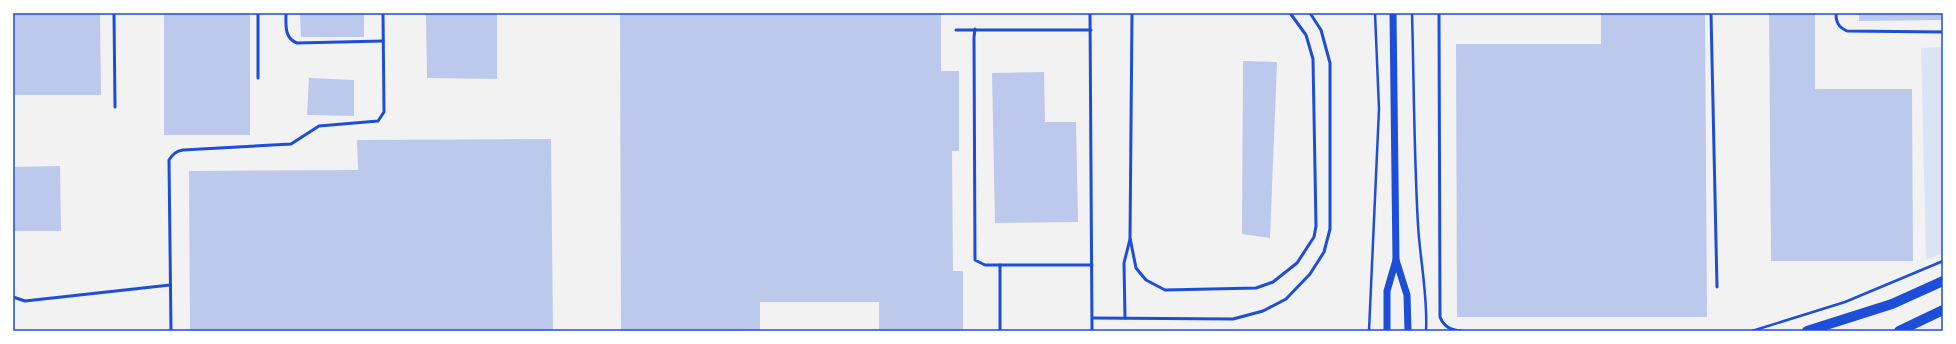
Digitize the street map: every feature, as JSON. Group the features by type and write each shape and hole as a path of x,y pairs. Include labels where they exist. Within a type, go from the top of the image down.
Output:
{"main road":[{"path":"1807,331 1892,304 1943,281"},
{"path":"1899,331 1943,310"}],"street":[{"path":"1387,331 1387,292 1396,260 1393,13"},
{"path":"1396,260 1407,295 1408,331"}],"lane":[{"path":"114,13 115,107"},
{"path":"258,13 258,78"},
{"path":"286,13 286,32 288,38 297,43 383,41"},
{"path":"171,331 169,160 172,155 176,151 183,150 291,144 319,126 378,121 384,112 383,13"},
{"path":"1090,13 1092,331"},
{"path":"1132,13 1130,238 1136,268 1146,280 1165,290 1256,288 1273,282 1297,263 1314,237 1316,226 1313,59 1306,35 1290,13"},
{"path":"1093,318 1233,319 1263,311 1286,299 1299,287 1324,252 1330,229 1330,64 1321,30 1310,13"},
{"path":"1439,13 1440,317 1443,324 1452,330 1461,331"},
{"path":"1711,13 1718,287"},
{"path":"1836,13 1838,25 1847,31 1943,32"},
{"path":"976,29 974,37 975,260 985,265 1092,265"},
{"path":"956,30 1091,30"},
{"path":"1125,318 1124,263 1130,238"},
{"path":"1000,265 1000,331"},
{"path":"13,297 25,301 170,285"}],"path":[{"path":"1369,331 1379,109 1375,13"},
{"path":"1412,13 1414,159 1419,254 1427,317 1426,331"},
{"path":"1752,331 1845,302 1943,261"}],"shaded area":[{"path":"1943,47 1943,253 1926,260 1921,48"}],"building":[{"path":"13,13 100,13 101,95 13,95"},
{"path":"164,13 250,13 250,135 164,135"},
{"path":"300,13 364,13 364,37 301,37"},
{"path":"426,13 497,13 497,79 427,78"},
{"path":"620,13 941,13 941,71 959,71 959,151 952,151 953,271 963,271 963,331 879,331 879,302 760,302 760,331 621,331"},
{"path":"1601,13 1705,13 1707,317 1457,317 1456,44 1601,44"},
{"path":"1769,13 1815,13 1815,89 1912,89 1913,261 1771,261"},
{"path":"1859,13 1943,13 1943,20 1859,21"},
{"path":"1243,61 1277,62 1270,238 1242,234"},
{"path":"1044,72 1045,122 1076,122 1078,222 995,223 992,73"},
{"path":"309,78 354,80 354,116 307,115"},
{"path":"551,139 553,331 190,331 189,171 358,170 357,140"},
{"path":"60,166 61,231 13,231 13,167"}]}
